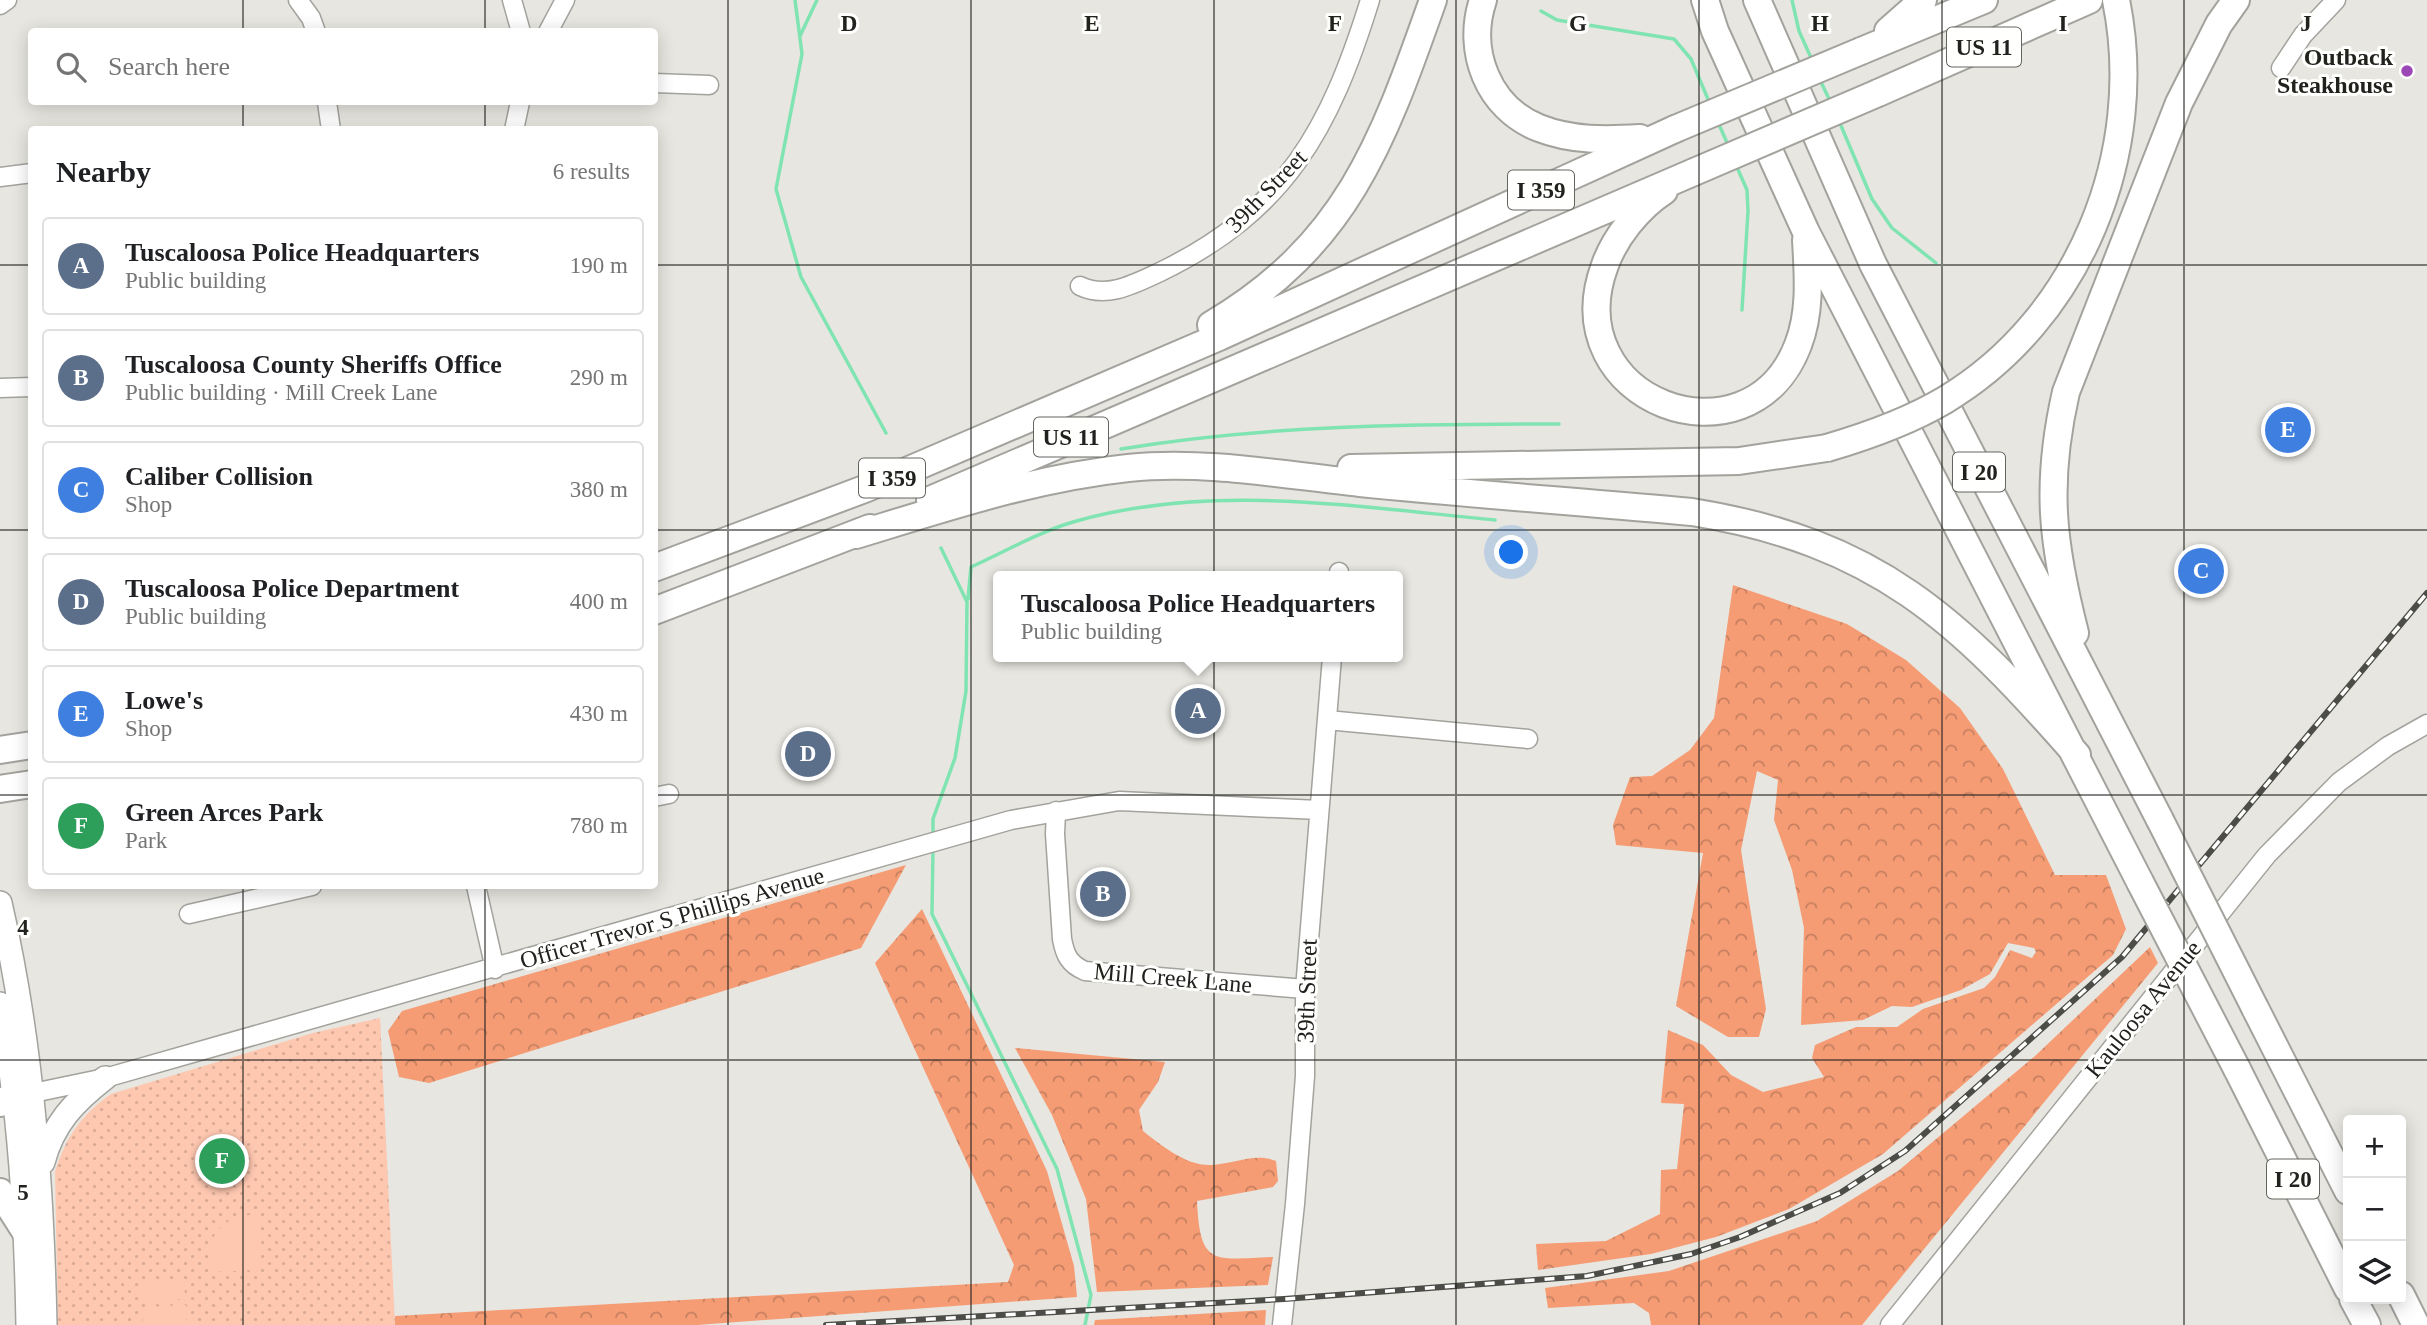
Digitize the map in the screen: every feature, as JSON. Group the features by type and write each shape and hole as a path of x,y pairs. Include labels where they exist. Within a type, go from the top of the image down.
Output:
{"highway":[{"path":"1125,377 1239,309 1275,281 1335,216 1360,179 1381,139 1433,0"},
{"path":"1483,0 1477,21 1478,51 1486,79 1503,104 1526,122 1554,133 1603,140 1665,133"},
{"path":"1689,0 1716,31"},
{"name":"I 20","path":"1705,0 1716,31 1806,232 2077,755 2343,1279"},
{"name":"I 20","path":"1757,0 1873,264 2343,1181"},
{"path":"1861,51 1923,0"},
{"name":"US 11","path":"1861,51 1984,0"},
{"name":"US 11","path":"856,535 995,470 1878,93 2089,0"},
{"path":"658,609 856,535 1065,476 1131,467 1276,471 1739,461 1827,448 1886,429 1946,399 2013,345 2056,295 2096,223 2113,167 2122,108 2124,50 2116,0"},
{"path":"2087,679 2058,568 2053,524 2052,480 2059,424 2080,350 2179,103 2218,24 2236,0"},
{"name":"I 359","path":"658,566 867,488 1125,377 1665,133 1861,51"},
{"path":"1694,172 1658,195 1630,224 1606,259 1597,289 1596,318 1603,346 1626,382 1651,400 1678,410 1708,412 1750,400 1774,382 1792,359 1806,316 1806,232"},
{"path":"1276,471 1372,484 1692,512 1734,519 1788,534 1861,564 1938,613 1970,640 2077,755"},
{"path":"0,750 28,746"},
{"path":"0,789 28,785"},
{"path":"0,1192 25,1230"},
{"path":"2356,1304 2367,1325"},
{"path":"2406,1304 2416,1325"}],"main road":[{"path":"0,903 12,1097 39,1175"},
{"path":"0,1004 25,1230 45,1325"},
{"path":"28,1325 36,1286 39,1175 57,1123 78,1100 105,1078"}],"street":[{"path":"0,5 7,0"},
{"path":"298,0 315,28"},
{"path":"512,0 520,28"},
{"path":"550,28 565,0"},
{"name":"39th Street","path":"1080,286 1092,292 1107,292 1203,251 1226,235 1269,194 1300,162 1323,125 1370,0"},
{"path":"2281,68 2303,35 2336,0"},
{"path":"658,83 709,85"},
{"path":"327,105 330,126"},
{"path":"515,126 519,105"},
{"path":"0,177 28,174"},
{"path":"0,388 28,387"},
{"name":"39th Street","path":"1282,1325 1305,1076 1305,989 1332,662"},
{"path":"1326,720 1528,739"},
{"name":"Kauloosa Avenue","path":"1890,1325 2267,855 2339,782 2379,752 2427,724"},
{"name":"Officer Trevor S Phillips Avenue","path":"12,1097 105,1078 1011,820 1119,801 1320,810"},
{"name":"Mill Creek Lane","path":"1056,811 1062,939 1065,953 1077,967 1085,971 1305,989"},
{"path":"189,914 299,889"},
{"path":"477,889 495,969"}],"shaded area":[{"path":"380,1018 395,1325 58,1325 55,1172 69,1138 91,1110 111,1094 313,1033"},
{"path":"257,1214 258,1270 209,1272 211,1247 218,1230 233,1219"},
{"path":"184,1279 185,1299 142,1302 140,1282"},
{"path":"186,1305 187,1325 143,1325 142,1307"}],"green space":[{"path":"1733,585 1847,624 1906,660 1960,708 2003,769 2055,875 2106,875 2126,929 2113,955 1883,1154 1789,1209 1716,1237 1651,1254 1538,1270 1536,1244 1606,1241 1660,1214 1661,1170 1677,1169 1684,1104 1661,1103 1668,1030 1703,1045 1731,1075 1763,1092 1824,1077 1812,1058 1815,1045 1856,1027 1897,1027 1923,1009 1984,988 1995,977 2010,950 2032,958 2036,952 2034,948 2008,943 1990,974 1961,990 1912,1007 1892,1006 1863,1020 1801,1025 1804,928 1792,870 1774,820 1778,780 1757,771 1741,850 1766,1009 1759,1037 1728,1037 1676,1006 1703,853 1616,845 1613,825 1630,777 1652,776 1690,750 1714,718"},
{"path":"906,865 861,948 429,1083 399,1077 388,1031 402,1011"},
{"path":"922,909 1047,1171 1074,1266 1077,1297 697,1325 395,1325 395,1316 1008,1282 1014,1265 875,963"},
{"path":"2150,947 2158,963 1862,1325 1651,1325 1649,1313 1634,1303 1548,1308 1545,1288 1669,1271 1817,1221 1898,1171 2035,1056"},
{"path":"1015,1048 1165,1062 1158,1082 1139,1110 1143,1131 1174,1154 1192,1162 1211,1165 1252,1158 1276,1161 1278,1181 1273,1187 1197,1201 1202,1238 1207,1249 1224,1258 1273,1257 1268,1285 1097,1292 1086,1199 1052,1115"},
{"path":"1266,1310 1265,1325 1094,1325 1095,1320"}],"waterway":[{"path":"795,0 802,54 776,189 801,277 886,433"},
{"path":"800,36 817,0"},
{"path":"1792,0 1799,31 1812,60"},
{"path":"1541,11 1557,20 1674,39 1691,59 1710,104"},
{"path":"1820,80 1830,101"},
{"path":"1717,120 1728,145"},
{"path":"1839,121 1872,199 1892,228 1936,263"},
{"path":"1736,165 1747,190 1748,211 1742,310"},
{"path":"1121,449 1285,431 1394,426 1559,424"},
{"path":"968,599 971,567 1060,526 1125,510 1177,503 1283,501 1495,520"},
{"path":"933,836 933,819 955,758 966,691 967,602 941,548"},
{"path":"933,847 932,914 1057,1169 1091,1295 1085,1325"}],"railway":[{"path":"826,1325 1284,1299 1587,1276 1691,1254 1740,1237 1840,1193 1905,1151 2122,957 2427,593"}],"place":[{"name":"Outback Steakhouse","path":"2407,71"},
{"name":"Lowe's","path":"2288,430"},
{"name":"Caliber Collision","path":"2201,571"},
{"name":"Tuscaloosa Police Headquarters","path":"1198,711"},
{"name":"Tuscaloosa Police Department","path":"808,754"},
{"name":"Tuscaloosa County Sheriffs Office","path":"1103,894"},
{"name":"Green Arces Park","path":"222,1161"}]}
